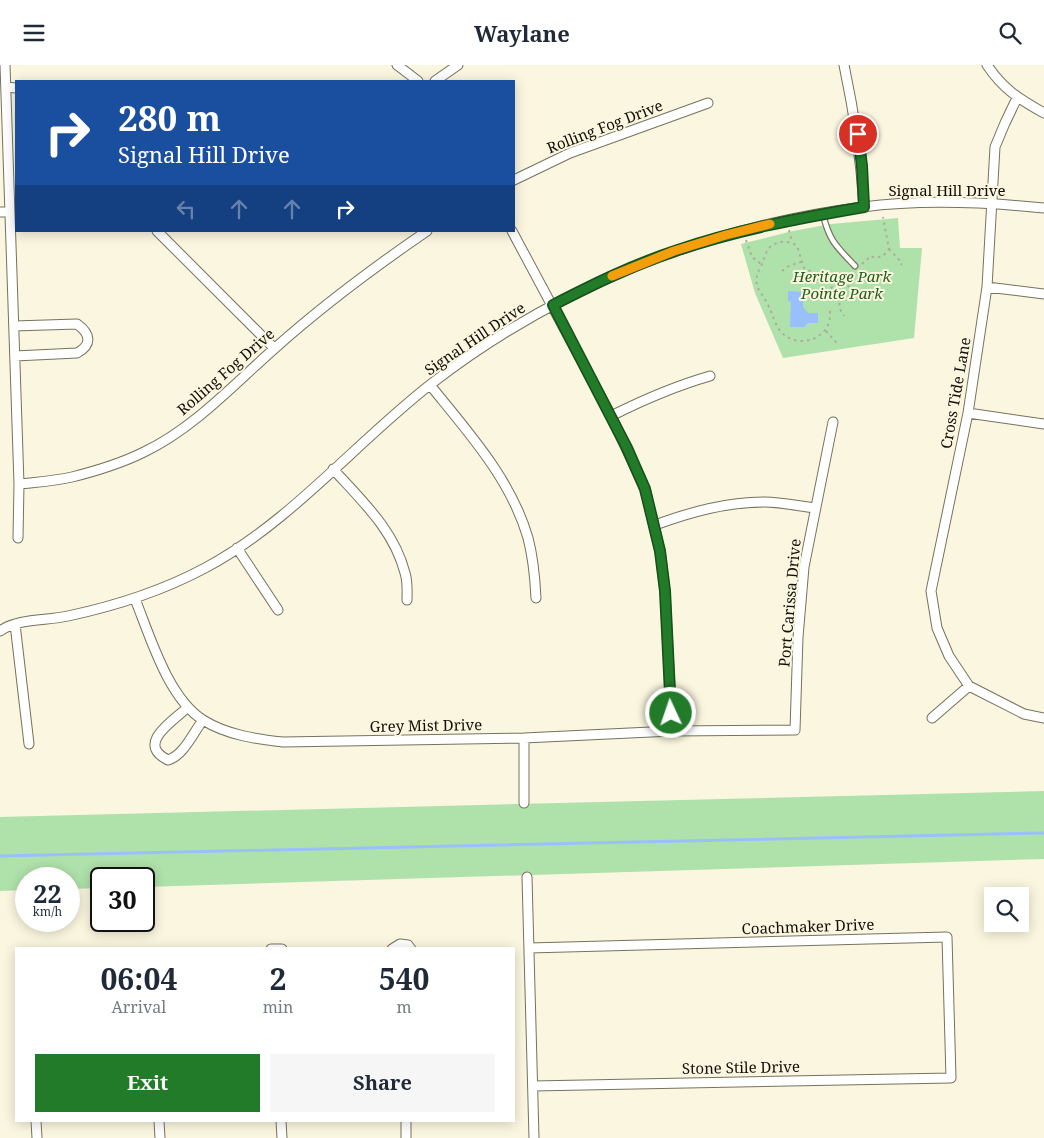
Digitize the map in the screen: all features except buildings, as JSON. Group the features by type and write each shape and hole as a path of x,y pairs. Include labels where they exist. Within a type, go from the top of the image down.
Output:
{"street":[{"path":"5,65 20,484 18,538"},
{"path":"397,65 417,80"},
{"path":"436,80 458,65"},
{"path":"844,65 856,118 862,166 864,207"},
{"path":"987,65 995,77 1017,98 1044,113"},
{"path":"6,87 15,88"},
{"name":"Cross Tide Lane","path":"970,686 949,656 937,628 931,591 968,413 987,287 995,147 1017,98"},
{"name":"Rolling Fog Drive","path":"515,180 570,153 708,103"},
{"name":"Signal Hill Drive","path":"5,626 66,617 135,599 205,569 238,549 285,513 430,385 489,343 553,305 606,279 674,251 726,235 786,221 864,207 922,203 991,203 1044,207"},
{"path":"0,212 10,212"},
{"path":"158,232 274,348"},
{"name":"Rolling Fog Drive","path":"20,484 71,477 105,467 144,452 174,435 328,302 426,232"},
{"path":"513,232 611,416 645,489 655,525 665,591 672,731"},
{"path":"987,287 1044,294"},
{"path":"14,326 77,325 84,329 88,335 88,344 77,353 15,356"},
{"path":"611,416 683,383 710,376"},
{"path":"430,385 492,463 508,491 528,539 534,569 536,598"},
{"path":"968,413 1044,423"},
{"name":"Port Carissa Drive","path":"795,729 798,637 804,567 833,422"},
{"path":"333,469 382,523 396,546 406,575 407,601"},
{"path":"655,525 718,506 744,503 767,502 815,508"},
{"path":"238,549 278,610"},
{"name":"Grey Mist Drive","path":"135,599 160,664 172,686 188,707 203,720 253,739 284,742 524,738 672,731 795,729"},
{"path":"5,626 29,744"},
{"path":"932,718 970,686 1024,714 1044,718"},
{"path":"188,707 156,737 154,746 156,752 161,757 168,760 174,758 203,720"},
{"path":"524,738 524,803"},
{"path":"527,877 534,1138"},
{"name":"Coachmaker Drive","path":"529,948 947,937 951,1078"},
{"path":"395,947 400,944 410,947"},
{"name":"Stone Stile Drive","path":"533,1086 951,1078"},
{"path":"36,1122 36,1138"},
{"path":"159,1122 160,1138"},
{"path":"281,1122 282,1138"},
{"path":"406,1122 406,1138"}],"lane":[{"path":"823,214 827,232 832,242 857,267"}],"path":[{"path":"883,217 889,249 902,263 900,265"},
{"path":"786,221 792,243"},
{"path":"746,240 752,257 762,265"},
{"path":"826,293 832,287 832,283 830,280 819,280 804,268 797,246 792,243 780,242 768,249 755,279 756,286 764,297 781,332 796,339 808,341 817,338 826,330 830,323 830,311 827,309"},
{"path":"857,267 871,256 880,258 889,249"},
{"path":"800,253 804,250"},
{"path":"782,271 789,266 801,262"},
{"path":"844,317 840,309 839,300 835,299 851,284"},
{"path":"826,330 836,342 838,339"}],"green space":[{"name":"Heritage Park Pointe Park","path":"898,218 900,248 922,248 914,338 783,358 755,293 741,244 831,224"},
{"path":"1044,791 1044,859 155,887 155,867 90,867 90,888 80,889 80,867 15,867 15,890 0,891 0,817"}],"water":[{"path":"788,291 804,292 803,307 808,313 818,313 818,323 808,323 804,327 790,327 791,302 788,301"}],"waterway":[{"path":"0,856 1044,833"}],"slow traffic":[{"path":"612,276 674,251 770,224"}],"route":[{"path":"671,713 665,591 655,525 645,489 627,448 553,305 606,279 674,251 726,235 789,220 864,207 858,134"}]}
